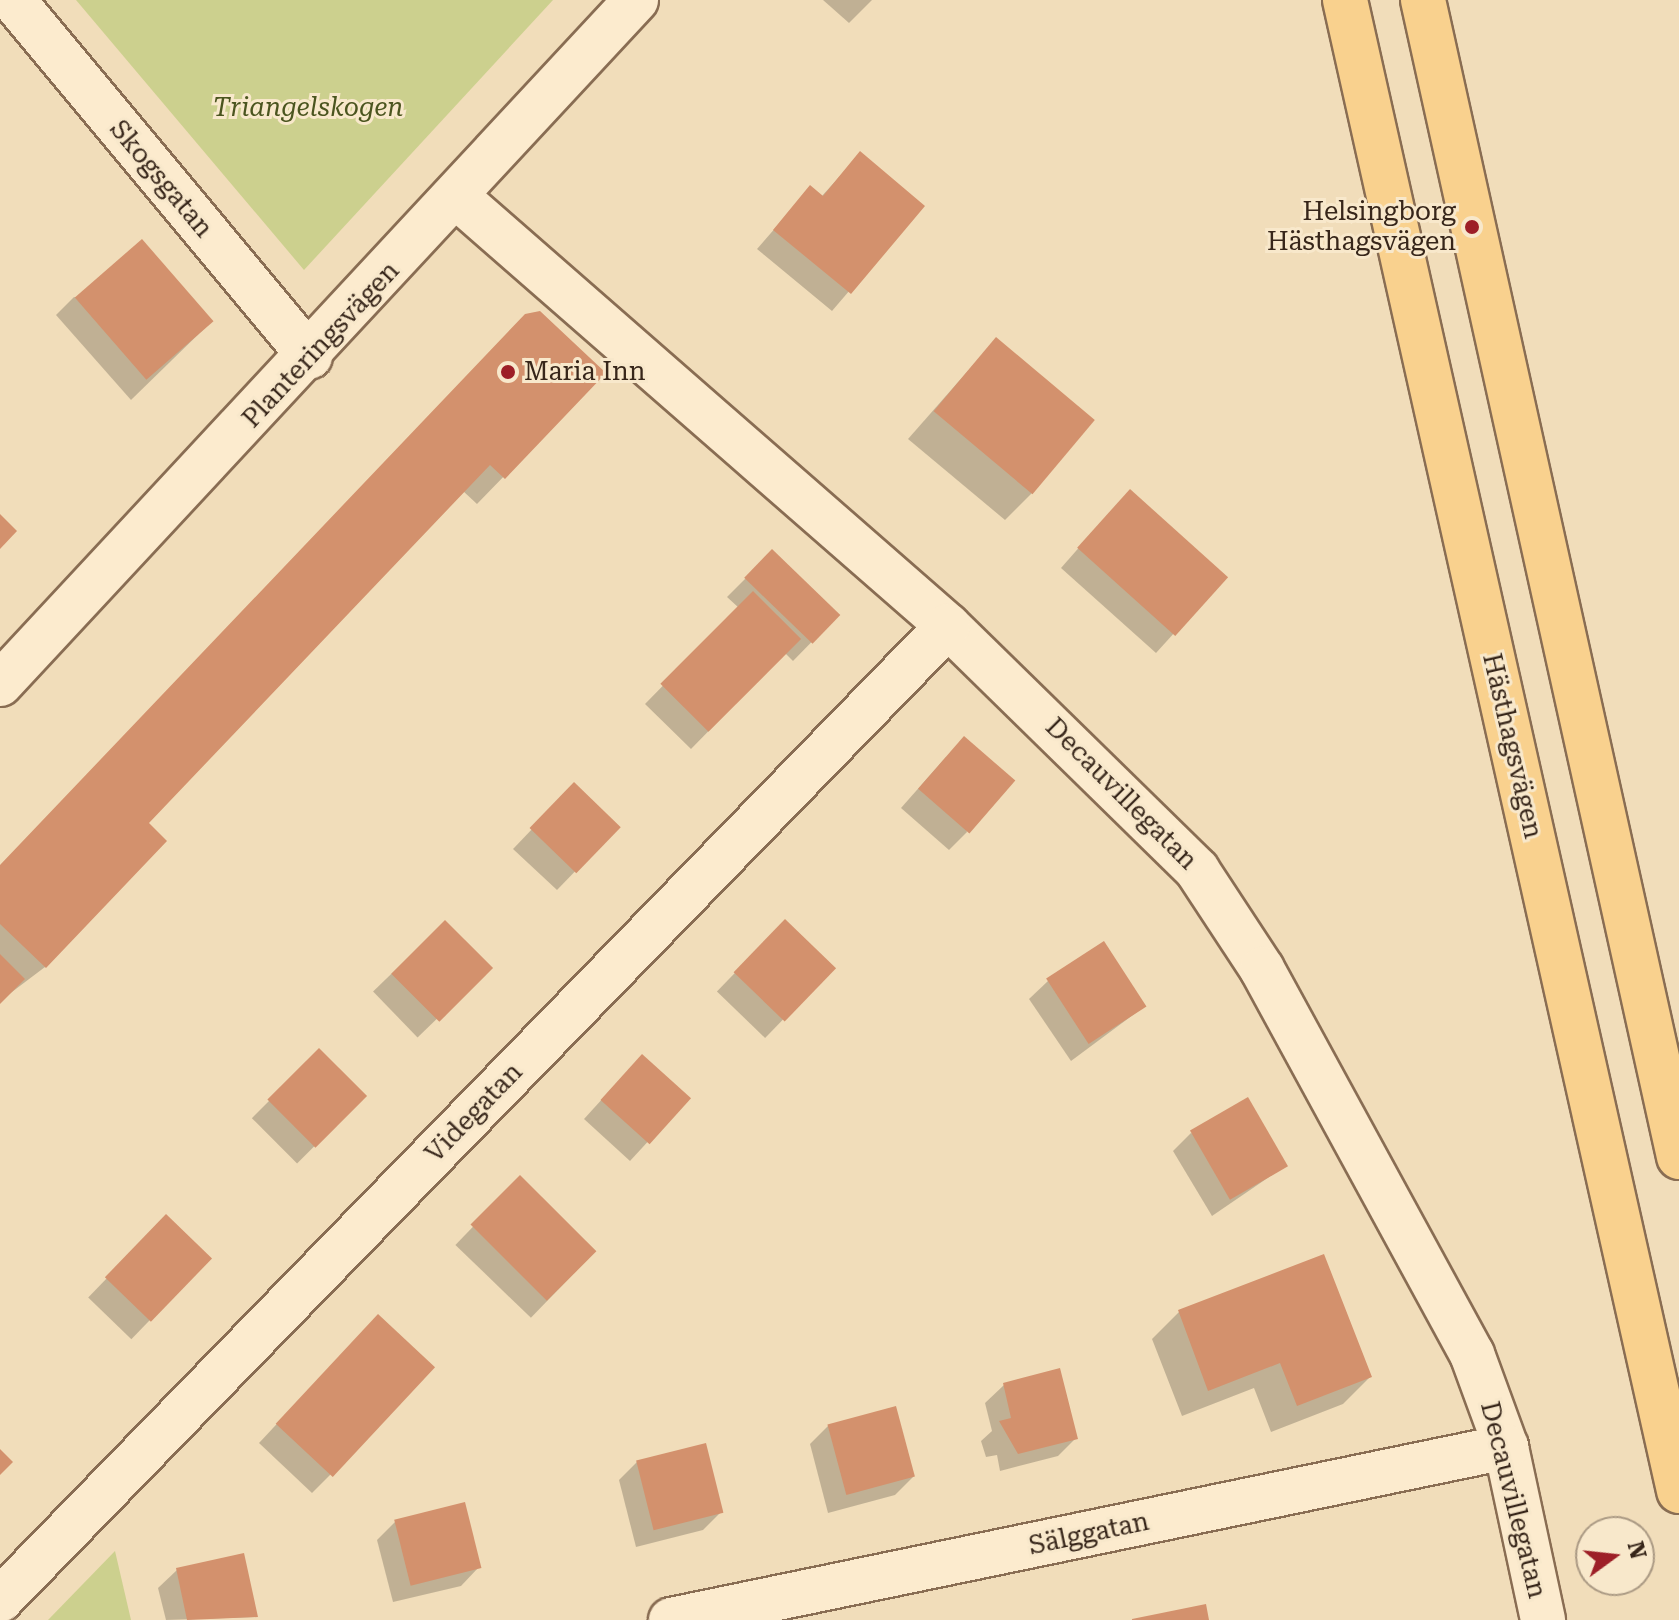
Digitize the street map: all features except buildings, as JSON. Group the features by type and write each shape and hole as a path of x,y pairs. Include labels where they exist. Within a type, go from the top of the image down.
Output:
{"main road":[{"name":"Hästhagsvägen","path":"1345,0 1679,1491"},
{"path":"1423,0 1679,1157"}],"street":[{"name":"Skogsgatan","path":"13,0 310,357"},
{"name":"Planteringsvägen","path":"0,684 458,198 636,0"},
{"name":"Decauvillegatan","path":"458,198 948,626 1197,870 1262,969 1472,1354 1506,1447 1543,1620"},
{"name":"Videgatan","path":"0,1600 948,626"},
{"name":"Sälggatan","path":"671,1620 1506,1447"}],"green space":[{"name":"Triangelskogen","path":"76,0 553,0 304,270"},
{"path":"115,1551 131,1620 48,1620"}],"place":[{"name":"Helsingborg Hästhagsvägen","path":"1472,227"},
{"name":"Maria Inn","path":"508,372"}]}
